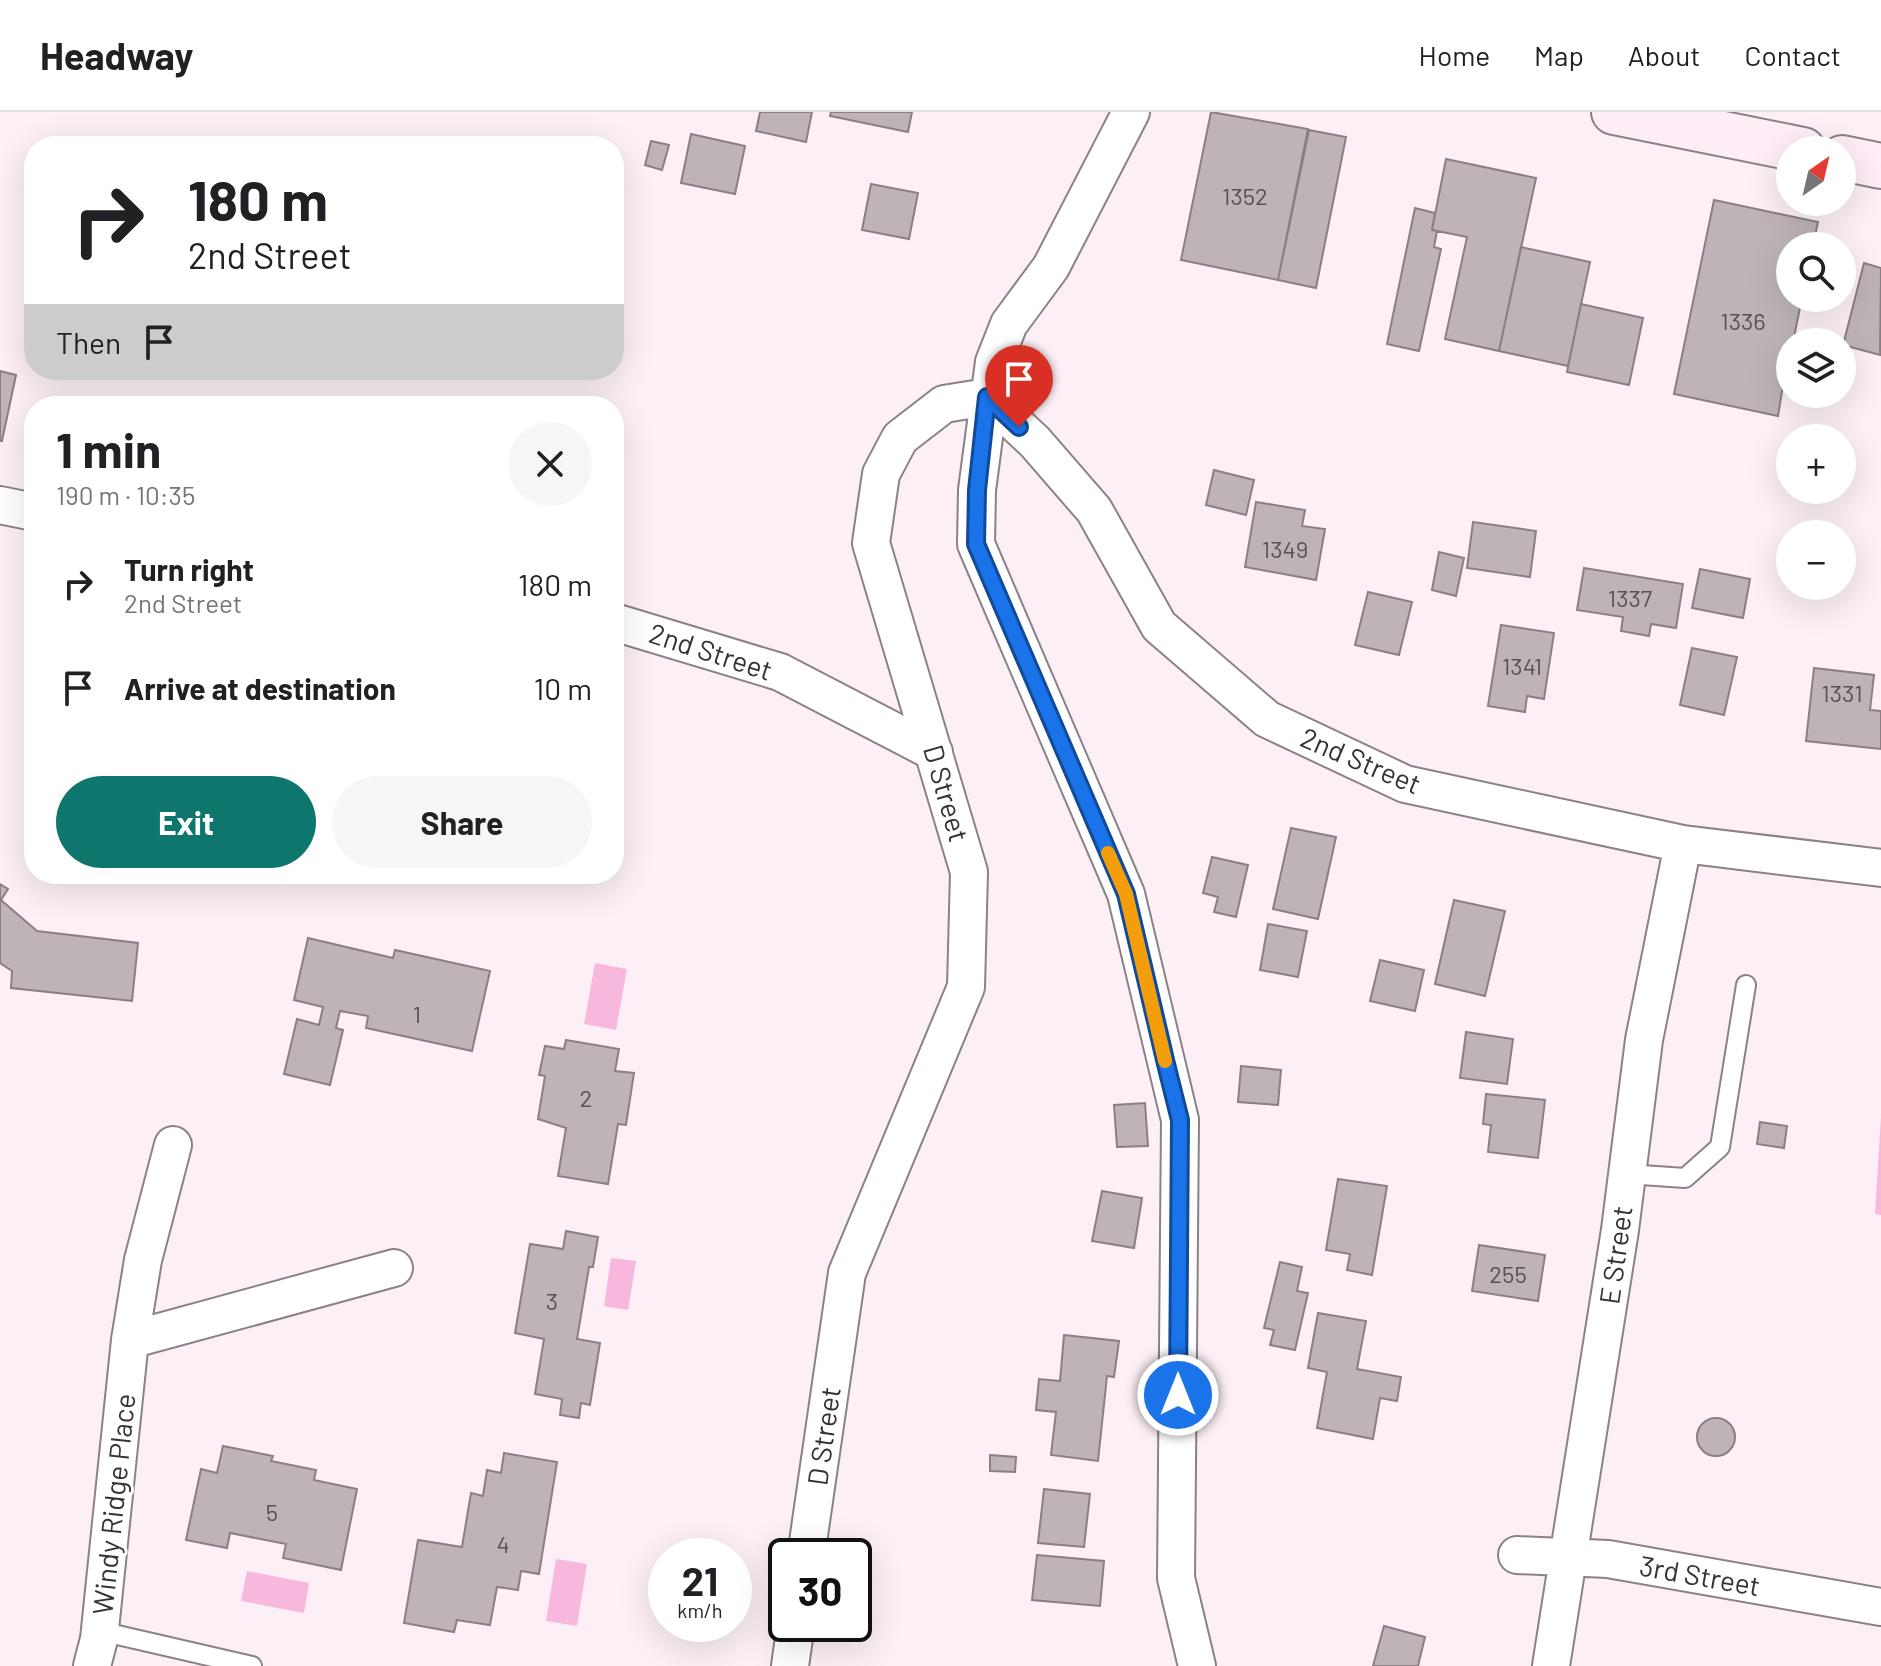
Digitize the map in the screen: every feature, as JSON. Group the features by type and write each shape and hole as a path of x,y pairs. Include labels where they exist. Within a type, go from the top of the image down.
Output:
{"main road":[{"path":"1614,112 1776,145"},
{"path":"1856,161 1881,166"}],"street":[{"path":"1131,112 1051,267 1009,324 994,362 977,490 976,544 1126,894 1180,1120 1176,1578 1197,1666"},
{"name":"D Street","path":"809,1538 847,1273 966,987 969,872 871,543 881,474 900,438 944,404 987,397"},
{"name":"2nd Street","path":"987,397 1035,442 1094,510 1159,626 1267,719 1405,784 1683,844 1881,868"},
{"path":"0,505 24,510"},
{"name":"2nd Street","path":"624,625 780,672 934,752"},
{"name":"E Street","path":"1551,1666 1627,1174 1644,1040 1683,844"},
{"name":"Windy Ridge Place","path":"92,1666 100,1631 130,1340 143,1260 173,1145"},
{"path":"130,1340 394,1268"},
{"name":"3rd Street","path":"1517,1555 1608,1559 1881,1607"},
{"path":"790,1666 793,1642"}],"lane":[{"path":"1627,1174 1685,1178 1720,1147 1746,985"},
{"path":"100,1631 252,1666"}],"shaded area":[{"path":"595,963 627,969 616,1030 584,1024"},
{"path":"1881,1117 1881,1215 1875,1214"},
{"path":"611,1258 636,1261 628,1310 604,1306"},
{"path":"556,1559 587,1564 577,1626 546,1621"},
{"path":"247,1571 309,1583 304,1613 241,1601"}],"building":[{"path":"760,112 812,112 806,142 756,131"},
{"path":"831,112 912,112 908,132 830,116"},
{"path":"1211,112 1308,129 1278,280 1181,260"},
{"path":"1309,130 1346,137 1316,288 1278,280"},
{"path":"691,134 745,146 735,194 681,183"},
{"path":"651,141 669,145 662,170 645,165"},
{"path":"1446,159 1536,178 1499,351 1445,339 1467,237 1432,230"},
{"path":"871,184 918,193 909,239 862,230"},
{"path":"1714,200 1776,213 1776,216 1818,222 1816,232 1776,232 1776,312 1799,312 1796,328 1776,328 1778,416 1674,394"},
{"path":"1415,208 1435,213 1432,230 1437,231 1434,247 1441,249 1419,351 1387,344"},
{"path":"1521,247 1590,262 1568,366 1499,351"},
{"path":"1864,263 1881,268 1880,355 1856,349 1856,328 1847,328 1851,312 1856,312 1856,294"},
{"path":"1581,304 1643,318 1629,385 1567,372"},
{"path":"0,371 16,375 2,441 0,441"},
{"path":"1214,470 1254,480 1246,515 1206,505"},
{"path":"1256,502 1305,510 1302,526 1325,529 1316,580 1245,567"},
{"path":"1473,522 1536,531 1530,577 1467,568"},
{"path":"1439,552 1464,558 1456,596 1432,590"},
{"path":"1584,568 1683,584 1676,628 1651,624 1649,636 1621,631 1623,617 1577,610"},
{"path":"1700,569 1750,579 1743,618 1692,608"},
{"path":"1368,592 1412,602 1399,655 1355,645"},
{"path":"1501,625 1554,633 1544,699 1527,696 1525,712 1488,706"},
{"path":"1692,648 1737,657 1724,715 1680,705"},
{"path":"1814,668 1874,675 1870,710 1881,711 1881,749 1806,741"},
{"path":"1291,828 1336,837 1318,919 1273,909"},
{"path":"1212,857 1248,865 1236,917 1214,912 1218,897 1203,893"},
{"path":"0,884 8,889 1,900 37,931 138,943 132,1001 11,988 12,971 0,963"},
{"path":"1454,900 1505,911 1485,996 1435,984"},
{"path":"1268,924 1307,931 1298,977 1260,970"},
{"path":"308,938 393,958 395,950 490,971 472,1051 366,1028 368,1016 340,1011 336,1028 343,1030 330,1085 284,1074 297,1019 319,1025 323,1007 294,1000"},
{"path":"1380,960 1424,970 1415,1011 1370,1001"},
{"path":"1466,1032 1513,1039 1507,1084 1460,1078"},
{"path":"566,1040 619,1049 615,1071 634,1073 626,1125 618,1124 608,1184 558,1176 566,1128 538,1119 545,1076 539,1075 545,1046 564,1049"},
{"path":"1241,1066 1281,1070 1278,1105 1238,1102"},
{"path":"1486,1094 1545,1100 1538,1158 1488,1152 1491,1125 1483,1124"},
{"path":"1145,1103 1148,1146 1117,1147 1114,1105"},
{"path":"1760,1122 1787,1126 1784,1148 1757,1144"},
{"path":"1338,1179 1387,1186 1372,1275 1347,1270 1350,1254 1326,1250"},
{"path":"1102,1191 1142,1198 1134,1248 1092,1241"},
{"path":"566,1231 598,1237 593,1267 589,1267 577,1339 600,1343 590,1405 581,1403 579,1418 560,1415 562,1399 535,1394 544,1339 515,1333 530,1244 563,1249"},
{"path":"1479,1245 1545,1255 1538,1301 1472,1291"},
{"path":"1280,1262 1302,1267 1297,1291 1308,1293 1295,1350 1270,1345 1274,1330 1264,1328"},
{"path":"1318,1313 1366,1321 1357,1369 1401,1377 1397,1401 1380,1398 1373,1439 1317,1428 1327,1372 1308,1368"},
{"path":"1064,1335 1119,1341 1114,1377 1107,1376 1098,1461 1051,1455 1056,1412 1036,1410 1039,1379 1060,1381"},
{"path":"1716,1418 1729,1424 1735,1437 1729,1450 1716,1456 1703,1450 1697,1437 1703,1424"},
{"path":"223,1446 273,1456 271,1461 316,1470 314,1480 357,1489 341,1570 283,1558 286,1544 230,1533 227,1548 186,1540 201,1469 217,1473"},
{"path":"504,1453 557,1462 539,1574 521,1571 518,1590 497,1587 490,1625 457,1620 454,1632 404,1623 418,1540 462,1547 471,1493 483,1496 487,1470 501,1473"},
{"path":"990,1455 1016,1457 1015,1472 990,1471"},
{"path":"1044,1489 1090,1494 1084,1547 1038,1543"},
{"path":"1037,1555 1104,1561 1100,1606 1032,1600"},
{"path":"1384,1626 1425,1637 1418,1666 1373,1666"}],"slow traffic":[{"path":"1108,853 1126,894 1165,1061"}],"route":[{"path":"1019,427 987,397 977,490 976,544 1126,894 1180,1120 1178,1395"}]}
